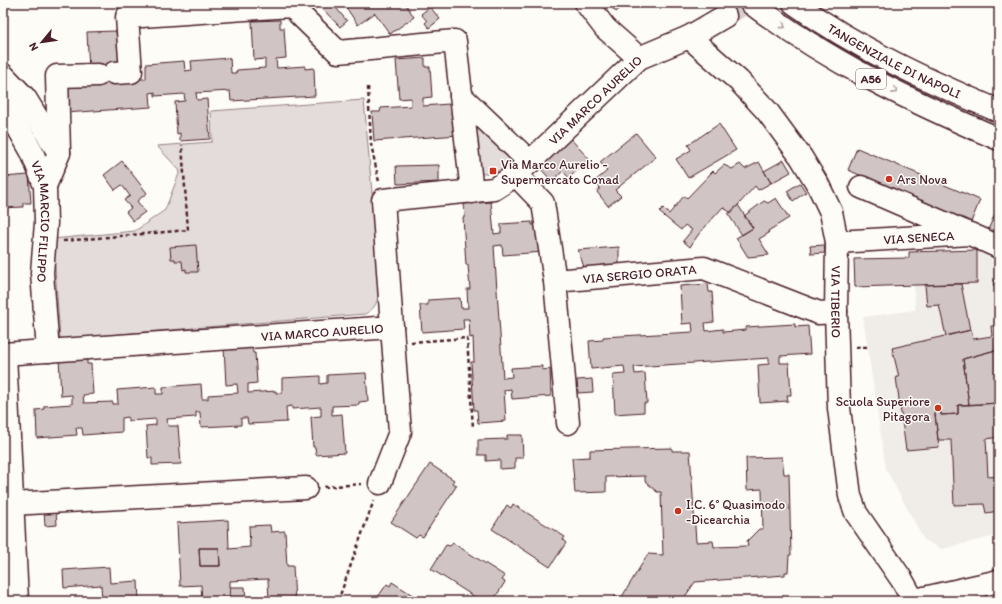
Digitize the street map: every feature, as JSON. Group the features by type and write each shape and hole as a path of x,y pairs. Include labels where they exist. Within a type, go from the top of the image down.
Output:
{"main road":[{"path":"586,3 605,28 638,58"},
{"name":"TANGENZIALE DI NAPOLI","path":"751,3 807,43 869,78 931,110 999,139"},
{"name":"TANGENZIALE DI NAPOLI","path":"794,3 845,35 917,74 999,111"},
{"path":"45,186 59,153 57,76 131,72 127,17 291,6 338,52 455,41 472,192"},
{"name":"VIA MARCO AURELIO","path":"4,354 393,335 383,200 494,189 523,169 638,58 689,37 725,16"},
{"name":"VIA TIBERIO","path":"689,37 739,81 766,111 801,157 818,185 831,212 837,242 836,312 839,408 850,496 856,513 902,580 912,601"},
{"path":"3,75 25,98 59,153"},
{"path":"461,96 523,169 543,203 555,281 568,423"},
{"name":"VIA MARCIO FILIPPO","path":"3,101 32,152 45,186 46,223 42,273 48,351"},
{"path":"861,187 970,234"},
{"name":"VIA SENECA","path":"837,242 970,234 999,247"},
{"name":"VIA SERGIO ORATA","path":"555,281 704,268 818,312 836,312"},
{"path":"380,483 400,432 393,335"},
{"path":"4,354 17,601"},
{"path":"12,504 306,488"},
{"path":"912,601 999,581"}],"path":[{"path":"368,87 371,144 383,200"},
{"path":"45,242 188,230 182,145"},
{"path":"393,335 467,338 472,428"},
{"path":"306,488 380,483 338,601"}],"shaded area":[{"path":"364,100 380,285 377,302 373,308 365,314 60,339 53,239 135,231 165,210 180,171 157,146 212,142 211,111"},
{"path":"469,113 515,161 499,171 476,175"},
{"name":"Scuola Superiore Pitagora","path":"983,251 999,258 999,535 942,549 924,540 886,469 863,317 915,310 913,253"}],"building":[{"path":"317,3 332,3 347,21 340,27"},
{"path":"343,3 399,3 401,6 405,3 414,17 390,34 375,13 358,25"},
{"path":"608,3 636,3 631,7 625,4 616,12"},
{"path":"430,7 440,19 429,28 425,23 427,21 421,14"},
{"path":"280,20 280,28 284,28 286,58 276,59 277,68 305,66 305,69 314,68 315,96 231,101 230,91 196,93 197,100 207,99 210,139 180,141 180,133 177,134 175,102 185,101 184,94 155,96 155,92 150,93 151,107 65,113 64,85 89,71 87,32 116,31 117,39 120,38 122,69 140,76 141,79 146,79 146,64 184,61 185,71 192,70 191,61 230,58 231,73 236,73 237,70 265,68 265,59 254,60 252,21"},
{"path":"425,58 425,67 430,67 432,97 423,98 423,106 449,104 449,107 457,107 459,135 374,141 372,112 380,112 381,108 411,106 411,98 399,99 396,60"},
{"path":"719,124 736,150 688,178 676,159 691,150 688,145"},
{"path":"636,133 656,157 615,190 621,196 608,206 597,192 600,188 595,181 607,171 600,162"},
{"path":"568,136 589,159 569,178 563,171 552,181 537,165"},
{"path":"857,148 980,200 971,222 848,170"},
{"path":"784,160 791,172 771,183 764,171"},
{"path":"122,161 147,193 137,201 145,212 133,221 126,212 131,208 124,200 130,196 122,185 115,190 104,175"},
{"path":"759,162 771,183 758,190 755,186 731,213 723,207 698,235 690,247 683,241 692,230 685,225 681,230 659,212 663,208 669,214 684,196 687,198 713,171 715,173 724,165 732,169 740,164 745,169"},
{"path":"439,165 439,182 397,184 396,166"},
{"path":"29,175 31,203 23,203 23,207 3,208 3,177"},
{"path":"800,183 806,192 793,201 787,191"},
{"path":"776,198 789,218 768,231 769,233 759,239 769,255 748,257 736,238 753,228 744,216 764,201 768,203"},
{"path":"491,202 494,234 501,233 501,224 532,222 532,225 541,224 543,252 503,255 502,245 494,246 503,378 512,377 511,368 542,366 542,370 550,369 551,396 512,399 511,389 504,390 506,421 478,423 477,410 474,410 471,362 474,362 473,337 470,338 469,319 463,319 464,329 422,332 420,305 428,305 428,300 460,298 461,308 468,308 467,289 470,289 468,265 466,265 463,217 465,217 464,204"},
{"path":"738,205 753,228 742,235 728,214"},
{"path":"999,207 999,234 988,230"},
{"path":"196,245 198,272 186,272 186,269 183,270 182,261 175,261 175,259 171,259 170,247"},
{"path":"824,245 825,253 811,254 810,246"},
{"path":"619,247 619,265 584,267 578,250"},
{"path":"977,250 977,283 855,287 854,259 909,258 909,252"},
{"path":"999,272 999,287 993,285"},
{"path":"708,284 709,292 712,292 714,322 705,323 706,331 723,329 723,332 746,330 746,327 795,324 795,327 808,326 810,354 780,356 780,363 789,363 791,395 787,395 788,401 760,403 758,365 769,364 769,358 634,367 635,374 645,373 647,403 644,403 644,412 615,414 613,375 625,374 624,366 591,369 589,341 603,340 603,337 693,332 692,323 682,324 680,286"},
{"path":"961,284 970,330 946,336 939,305 927,306 925,285"},
{"path":"991,326 999,326 999,351 992,351 963,359 969,405 958,405 958,414 941,415 940,406 934,406 939,447 906,450 896,377 899,377 892,348 971,330 973,339 992,336"},
{"path":"252,345 253,353 255,353 257,383 248,384 248,393 276,391 276,393 282,393 282,378 320,376 320,384 327,383 327,375 366,373 368,401 359,402 359,405 332,406 332,415 342,414 345,453 316,455 315,447 313,447 311,417 321,416 321,407 292,409 292,406 286,407 287,422 248,424 247,418 241,418 241,425 201,427 200,412 196,412 196,417 167,419 168,426 178,426 181,464 152,465 152,458 148,458 146,426 156,425 156,419 128,421 128,417 122,418 122,432 83,435 82,428 76,428 77,435 37,438 36,410 44,409 44,406 72,404 72,395 61,396 59,358 87,356 87,364 91,364 93,394 83,395 84,403 113,402 113,404 118,404 117,390 156,387 156,394 163,394 163,387 201,384 202,399 208,399 208,395 238,393 237,384 226,385 224,347"},
{"path":"992,351 999,351 999,403 969,405 963,359"},
{"path":"592,379 593,392 578,393 577,380"},
{"path":"999,403 999,437 986,439 988,477 999,476 999,511 986,513 984,504 954,505 951,440 938,440 934,406 940,406 941,415 958,414 958,405"},
{"path":"507,435 522,435 523,458 515,458 515,468 500,469 500,460 486,461 486,455 478,455 478,440 507,439"},
{"name":"I.C. 6° Quasimodo -Dicearchia","path":"672,448 672,451 690,451 696,542 713,541 714,547 748,546 747,541 759,529 763,529 762,489 747,490 746,458 782,457 784,474 789,474 791,555 789,555 788,572 785,572 785,575 695,582 682,601 611,601 615,596 620,600 648,554 663,555 661,492 657,492 645,481 645,476 606,477 606,492 575,493 572,458 590,457 590,450"},
{"path":"430,464 454,480 452,483 457,485 423,537 419,535 416,538 391,522"},
{"path":"513,504 565,537 563,540 566,543 550,567 492,529 507,505 511,508"},
{"path":"44,511 56,511 57,525 45,526"},
{"path":"228,520 229,549 250,547 249,526 270,525 271,532 285,531 287,566 293,566 295,601 269,601 268,579 230,581 230,596 223,596 223,601 202,601 201,585 180,586 177,523","holes":["199,548 219,548 220,566 200,566"]},
{"path":"453,543 505,576 502,580 505,582 493,601 481,601 431,569 446,545 450,546"},
{"path":"199,548 219,548 220,566 200,566"},
{"path":"109,567 110,583 138,581 139,601 102,601 101,585 64,588 63,570"},
{"path":"392,582 422,601 375,601 387,584 390,586"},
{"path":"230,587 245,587 246,601 231,601"}],"tunnel":[{"path":"725,16 745,3"}],"place":[{"name":"Via Marco Aurelio - Supermercato Conad","path":"493,171"},
{"name":"Ars Nova","path":"889,179"},
{"name":"Scuola Superiore Pitagora","path":"938,408"},
{"name":"I.C. 6° Quasimodo -Dicearchia","path":"678,511"}]}
